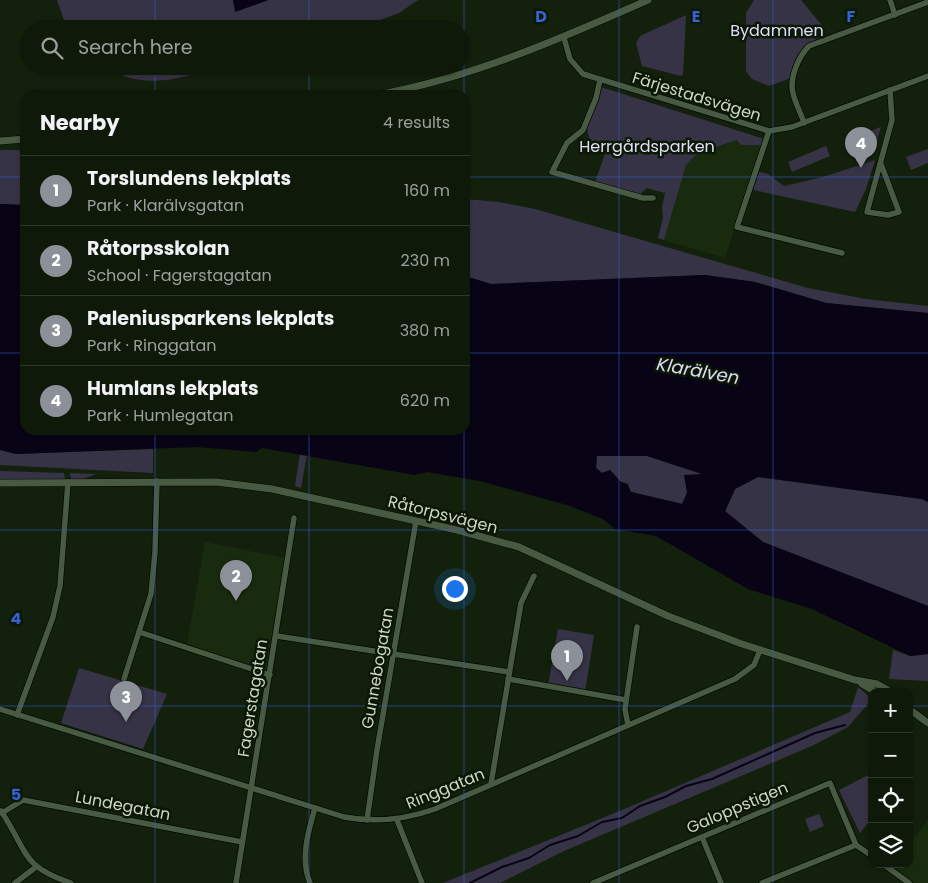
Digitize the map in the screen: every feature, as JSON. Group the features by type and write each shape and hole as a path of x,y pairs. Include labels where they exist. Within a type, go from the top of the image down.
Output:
{"street":[{"path":"470,72 564,38 648,0"},
{"path":"890,0 895,15"},
{"path":"804,123 792,92 801,54 809,46 928,2"},
{"name":"Färjestadsvägen","path":"564,38 576,68 583,74 769,131 781,131 928,76"},
{"path":"404,90 458,75"},
{"path":"600,80 596,98 582,130 567,143 552,172 643,198 653,198"},
{"path":"881,164 899,212 888,216 867,212 892,120 890,90"},
{"path":"769,131 738,227 842,253"},
{"path":"0,141 20,139"},
{"path":"124,679 151,594 155,552 157,481"},
{"name":"Råtorpsvägen","path":"0,483 157,481 216,482 256,486 457,530 519,548 668,616 760,650 855,680"},
{"path":"17,715 53,617 60,586 68,482"},
{"name":"Fagerstagatan","path":"236,883 277,636 294,518"},
{"name":"Gunnebogatan","path":"367,820 416,521"},
{"path":"491,784 521,603 534,576"},
{"path":"628,725 625,715 626,700 637,627"},
{"path":"139,632 270,675"},
{"path":"277,636 510,672"},
{"name":"Ringgatan","path":"0,709 314,808 367,820 397,820 435,809 735,680 754,665 760,650"},
{"path":"508,679 626,700"},
{"path":"855,680 869,688"},
{"path":"855,680 877,684 884,688"},
{"path":"913,711 928,723"},
{"name":"Galoppstigen","path":"594,883 830,783 856,845"},
{"name":"Lundegatan","path":"1,811 23,800 242,842"},
{"path":"310,883 305,872 304,860 314,808"},
{"path":"1,811 18,844 36,867 50,876 72,883"},
{"path":"397,820 422,883"},
{"path":"702,837 721,883"},
{"path":"762,883 856,845 868,853"},
{"path":"15,883 36,867"},
{"path":"888,868 909,883"}],"shaded area":[{"path":"738,140 741,145 762,145 725,258 664,240 686,165 698,153"},
{"path":"205,542 285,558 267,671 187,644"},
{"path":"928,820 928,883 915,883 896,868 913,868 913,839"}],"green space":[{"path":"57,0 418,0 399,13 380,20 64,20"},
{"name":"Bydammen","path":"754,0 801,0 825,29 823,37 809,44 800,52 791,78 769,86 752,79 746,71 746,13"},
{"path":"686,15 683,75 642,66 636,43 640,36"},
{"path":"122,75 192,75 163,80 148,81"},
{"name":"Herrgårdsparken","path":"601,87 764,139 762,145 741,145 737,140 698,153 686,165 664,240 658,238 663,218 662,207 665,193 647,188 639,195 595,182 605,154 591,149 587,128"},
{"path":"881,127 875,147 852,150 848,140"},
{"path":"826,146 830,156 792,172 788,162"},
{"path":"928,149 928,163 911,170 906,157"},
{"path":"0,150 20,150 20,205 0,204"},
{"path":"875,160 866,189 855,212 753,190 759,172 768,174 784,186 823,177"},
{"path":"470,199 499,202 535,209 808,288 866,299 928,306 928,313 826,303 755,282 705,275 491,284 470,278"},
{"path":"153,449 153,473 0,465 0,450 16,454"},
{"path":"300,453 307,455 301,488 295,486"},
{"path":"597,455 647,456 703,474 687,493 683,504 631,492 628,484 621,482 610,470 602,473 596,468"},
{"path":"0,471 64,473 65,479 0,480"},
{"path":"70,473 96,474 83,479 71,479"},
{"path":"758,477 922,499 928,502 928,606 763,542 725,512 735,489"},
{"path":"558,629 594,635 585,692 548,686"},
{"path":"893,650 910,656 928,654 928,681 889,679"},
{"path":"79,668 167,694 143,749 61,723"},
{"path":"858,687 868,696 868,704 848,727 814,745 564,851 500,883 443,883 622,810 850,712"},
{"path":"868,775 868,823 860,833 839,790"},
{"path":"819,814 824,826 810,832 805,819"}],"water":[{"path":"233,0 269,0 235,12"},
{"name":"Klarälven","path":"0,204 20,205 20,435 470,435 470,278 491,284 705,275 755,282 826,303 928,313 928,502 922,499 758,477 735,489 725,511 763,542 928,606 928,654 910,656 812,609 748,589 656,536 615,529 603,519 567,505 480,481 427,472 414,475 262,448 256,452 197,447 16,454 0,450","holes":["597,456 647,456 702,474 684,475 687,493 682,504 631,492 627,484 621,482 610,470 602,473 596,468"]}],"waterway":[{"path":"470,883 502,867 529,858 550,845 578,836 602,822 622,818 640,806 665,797 686,786 712,779 815,733 845,725"}],"place":[{"name":"Humlans lekplats","path":"861,168"},
{"name":"Råtorpsskolan","path":"236,601"},
{"name":"Torslundens lekplats","path":"567,681"},
{"name":"Paleniusparkens lekplats","path":"126,722"}]}
